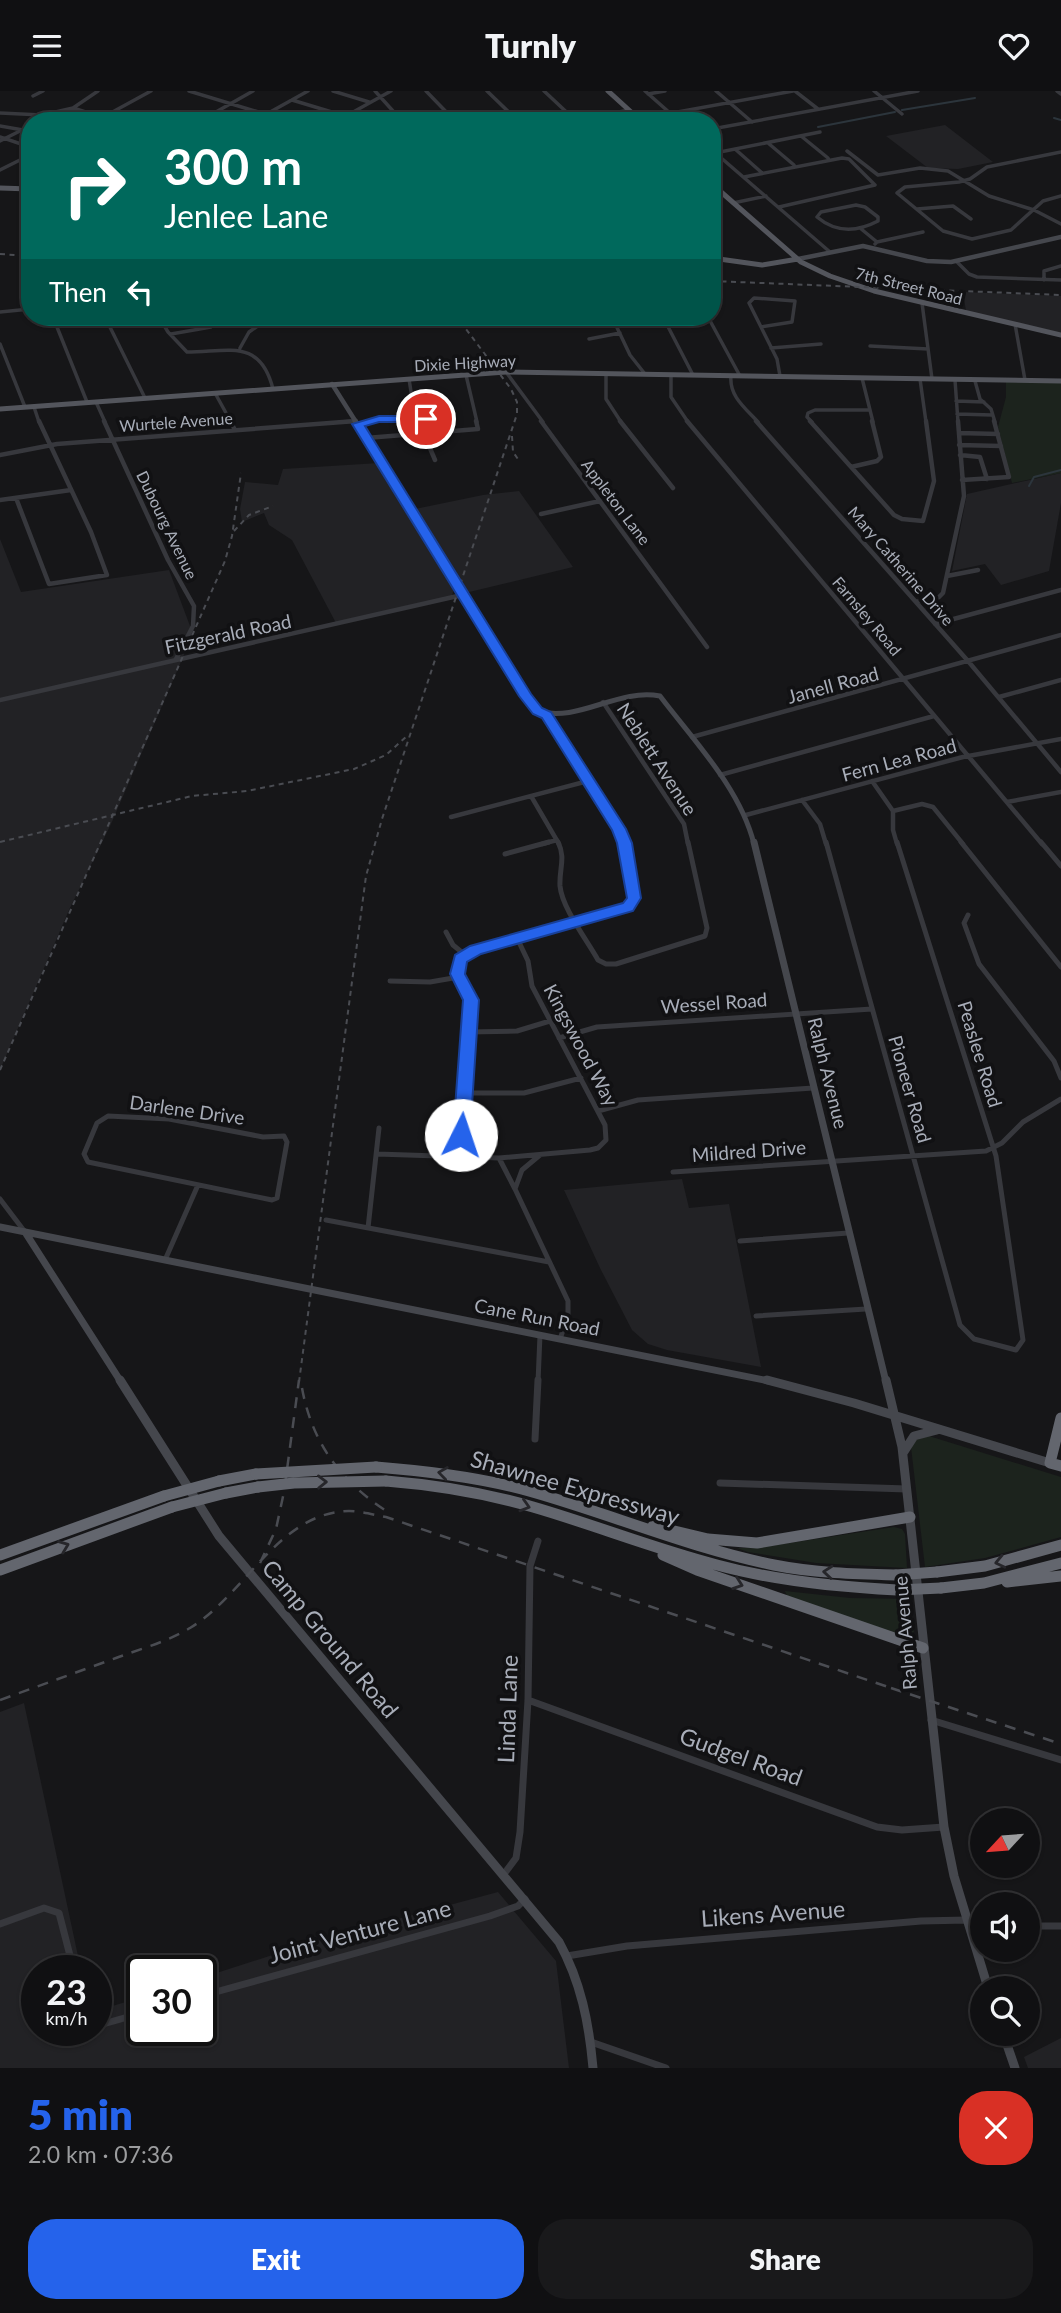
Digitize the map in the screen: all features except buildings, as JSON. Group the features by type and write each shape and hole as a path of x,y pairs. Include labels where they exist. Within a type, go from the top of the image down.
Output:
{"highway":[{"path":"1056,1465 1061,1418"},
{"name":"Shawnee Expressway","path":"0,1555 164,1496 219,1481 292,1470 376,1467 444,1473 483,1480 618,1519 699,1546 773,1565 822,1571 896,1575 937,1572 985,1566 1061,1545"},
{"name":"Shawnee Expressway","path":"0,1570 172,1507 226,1493 294,1483 386,1481 432,1485 509,1501 717,1566 790,1582 897,1590 941,1588 984,1583 1061,1563"},
{"path":"618,1519 708,1539 757,1543 910,1517"},
{"path":"629,1540 697,1570 923,1648"},
{"path":"984,1583 1061,1576"}],"main road":[{"path":"608,91 631,112"},
{"path":"0,188 21,189"},
{"name":"7th Street Road","path":"721,192 798,259 847,283 1061,335"},
{"path":"721,259 759,265 798,259"},
{"name":"Dixie Highway","path":"0,409 506,372 1061,381"},
{"name":"Dixie Highway","path":"932,379 1010,380"}],"street":[{"path":"33,96 43,91"},
{"path":"55,112 73,108 98,91"},
{"path":"112,112 151,91"},
{"path":"189,91 260,112"},
{"path":"216,112 253,91"},
{"path":"271,112 308,91"},
{"path":"333,91 369,102"},
{"path":"375,91 394,112"},
{"path":"352,112 390,91"},
{"path":"426,91 446,112"},
{"path":"487,91 508,112"},
{"path":"544,91 565,112"},
{"path":"647,92 664,91"},
{"path":"716,91 752,122"},
{"path":"676,112 794,91 818,110"},
{"path":"874,91 902,114"},
{"path":"721,127 918,91"},
{"path":"647,92 669,112"},
{"path":"292,100 332,112"},
{"path":"73,108 86,112"},
{"path":"619,112 629,110"},
{"path":"0,113 21,114"},
{"path":"0,126 21,129"},
{"path":"6,139 21,130"},
{"path":"721,151 820,132"},
{"path":"801,136 828,158"},
{"path":"0,139 21,144"},
{"path":"768,143 794,165"},
{"path":"735,149 761,172"},
{"path":"847,151 878,175 920,168 952,172 984,197 1033,211 1061,226"},
{"path":"1061,152 987,167 963,181 908,186 898,190 900,197 943,231 972,239 1011,230 1043,201 1061,196"},
{"path":"744,177 842,157 849,159 876,185 779,208"},
{"path":"721,158 830,252"},
{"path":"0,170 21,160"},
{"path":"733,203 766,196"},
{"path":"917,209 940,204 952,205 963,209 971,219"},
{"path":"860,227 879,220 860,205 821,212 816,216 833,229 860,227 877,241"},
{"path":"873,247 877,241 923,232"},
{"path":"798,259 873,247 927,261 956,261 1061,237"},
{"path":"956,261 966,272 976,276 1061,280"},
{"path":"1044,280 1045,270 1061,266"},
{"path":"761,327 790,324 796,302 750,300 780,376"},
{"path":"922,303 932,379"},
{"path":"0,312 21,310"},
{"path":"1015,324 1025,380"},
{"path":"57,326 88,402"},
{"path":"109,326 145,398"},
{"path":"165,326 189,353 240,348 250,353 263,364 273,389"},
{"path":"171,334 212,326"},
{"path":"240,348 249,332 258,326"},
{"path":"616,326 630,355 645,374"},
{"path":"668,326 693,375"},
{"path":"713,326 740,376"},
{"path":"589,339 620,333"},
{"path":"0,344 25,407"},
{"path":"771,348 821,344"},
{"path":"870,346 928,349"},
{"name":"Appleton Lane","path":"506,372 708,647"},
{"path":"606,373 606,399 610,408 673,488"},
{"path":"366,438 478,430 480,427 466,375"},
{"name":"Farnsley Road","path":"671,375 671,397 693,429 1061,866"},
{"name":"Mary Catherine Drive","path":"731,376 732,391 737,399 936,624 1061,772"},
{"path":"851,467 881,458 862,378"},
{"name":"Wurtele Avenue","path":"0,455 50,445 114,439 379,419 426,419 412,398 409,379"},
{"path":"870,409 815,410 807,414 808,420 897,517 923,521 934,481 920,379"},
{"path":"916,602 940,596 964,498 955,380"},
{"path":"962,480 1009,477 992,415 980,399 975,381"},
{"path":"332,384 534,708 547,715 623,838 634,898 628,907 464,954 457,966 471,1000 460,1156"},
{"path":"215,393 235,430"},
{"path":"956,401 984,402"},
{"name":"Dubourg Avenue","path":"96,402 168,560 195,609 193,626 176,659"},
{"path":"16,498 49,584 107,575 34,407"},
{"path":"957,414 992,415"},
{"path":"959,433 998,434"},
{"path":"424,434 435,460"},
{"path":"960,445 1001,446"},
{"path":"960,456 980,457 987,479"},
{"path":"0,500 71,491"},
{"path":"541,515 600,501"},
{"path":"947,576 978,570"},
{"path":"936,624 1061,590"},
{"name":"Fitzgerald Road","path":"0,700 463,595"},
{"name":"Janell Road","path":"692,737 1061,635"},
{"path":"999,697 1060,681"},
{"name":"Ralph Avenue","path":"547,715 640,693 665,699 746,815 866,1309 895,1416 907,1489 944,1827 954,1877 984,1976"},
{"name":"Neblett Avenue","path":"575,922 594,956 608,964 695,941 705,936 707,928 684,824 603,702"},
{"path":"720,775 934,716"},
{"name":"Fern Lea Road","path":"746,815 968,756 1061,739"},
{"path":"451,817 588,781"},
{"path":"872,781 894,811 922,804 933,807 1061,967"},
{"path":"1007,802 1061,792"},
{"path":"531,796 557,840 563,859 561,895 575,922"},
{"name":"Pioneer Road","path":"802,800 821,828 961,1329 974,1339 1009,1350 1019,1348"},
{"name":"Peaslee Road","path":"894,811 891,814 893,830 993,1147 1023,1340 1019,1348"},
{"path":"505,854 557,840"},
{"path":"968,915 964,923 974,954 1060,1067 1061,1078"},
{"path":"446,932 453,945 464,954"},
{"name":"Kingswood Way","path":"377,1154 499,1158 598,1148 606,1140 607,1130 598,1111 530,980 528,961 517,938"},
{"path":"390,981 430,982 460,977"},
{"name":"Wessel Road","path":"559,1038 597,1027 872,1009"},
{"path":"469,1032 507,1033 550,1021"},
{"path":"464,1093 524,1094 580,1078"},
{"path":"598,1111 638,1100 813,1088"},
{"name":"Mildred Drive","path":"673,1173 980,1151 1002,1143 1023,1122 1061,1099"},
{"name":"Darlene Drive","path":"108,1115 169,1119 287,1139 275,1200 198,1185 88,1162 84,1154 96,1123 108,1115"},
{"path":"368,1228 379,1128"},
{"path":"515,1189 522,1170 540,1155"},
{"path":"499,1158 569,1306 560,1339"},
{"path":"165,1260 198,1185"},
{"path":"0,1199 25,1232"},
{"path":"326,1220 550,1262"},
{"name":"Cane Run Road","path":"0,1227 762,1379 854,1402 1056,1465"},
{"name":"Camp Ground Road","path":"25,1232 219,1535 525,1899 567,1956 584,1997 593,2068"},
{"path":"740,1241 848,1233"},
{"path":"755,1317 866,1309"},
{"path":"535,1439 540,1335"},
{"path":"902,1453 914,1436 940,1429"},
{"path":"720,1483 907,1489"},
{"name":"Linda Lane","path":"504,1874 513,1864 518,1848 528,1700 530,1566 538,1541"},
{"name":"Gudgel Road","path":"528,1700 877,1827 902,1830 944,1827"},
{"path":"931,1720 1061,1760"},
{"name":"Joint Venture Lane","path":"217,1992 491,1916 517,1906 525,1899"},
{"path":"0,1924 44,1908 59,1913 71,1955"},
{"name":"Likens Avenue","path":"567,1956 654,1943 970,1921"},
{"path":"1040,1926 1061,1926"},
{"path":"591,2042 666,2068"},
{"path":"1007,2046 1014,2068"}],"shaded area":[{"path":"945,125 993,162 958,169 928,168 886,136"},
{"path":"963,292 1061,296 1061,333 966,311"},
{"path":"1006,382 1061,383 1061,473 1012,483 998,427 1006,397"},
{"path":"379,463 454,588 452,596 336,623 292,540 269,525 264,513 242,522 240,509 245,482 278,485 283,469"},
{"path":"1061,473 1061,503 1049,571 1001,585 985,564 952,571 967,494"},
{"path":"519,491 573,567 465,593 415,509 483,495"},
{"path":"0,539 21,592 169,570 193,634 0,1070"},
{"path":"682,1179 689,1208 729,1204 761,1367 667,1350 648,1344 632,1330 564,1190"},
{"path":"929,1436 1061,1477 1061,1537 985,1558 925,1567 911,1447 915,1440"},
{"path":"894,1527 902,1529 905,1534 907,1568 816,1563 737,1548 757,1548"},
{"path":"785,1591 850,1598 910,1599 914,1632 902,1636 787,1596"},
{"path":"24,1703 78,1955 21,1955 21,2046 112,2046 112,2006 126,2002 126,2046 217,2046 217,1973 316,1941 498,1892 556,1961 569,2068 0,2068 0,1712"},
{"path":"1061,2038 1061,2068 1028,2068 1024,2057"}],"waterway":[{"path":"902,110 975,98"},
{"path":"818,127 895,112"},
{"path":"1054,118 1061,120"},
{"path":"1029,486 1034,477 1061,470"}],"railway":[{"path":"0,254 21,255"},
{"path":"721,281 1061,295"},
{"path":"299,1382 366,876 382,819 517,414 517,402 511,389 464,326"},
{"path":"512,436 513,452 520,462"},
{"path":"113,815 225,561 232,536 241,473"},
{"path":"234,531 249,515 273,506"},
{"path":"113,815 192,796 247,791 354,769 386,755 408,735"},
{"path":"0,842 113,815"},
{"path":"0,1070 113,815"},
{"path":"262,1560 276,1529 284,1492 299,1380"},
{"path":"302,1388 313,1426 331,1459 356,1488 388,1512"},
{"path":"262,1560 302,1525 324,1515 363,1512 386,1517 896,1690"},
{"path":"0,1700 181,1633 210,1614 262,1560"},
{"path":"891,1688 896,1690"},
{"path":"896,1690 1061,1744"},
{"path":"896,1690 900,1691"}],"route":[{"path":"426,419 379,419 358,424 526,696 537,711 547,715 619,829 634,898 628,907 476,950 464,954 460,959 458,974 471,1000 461,1135"}]}
